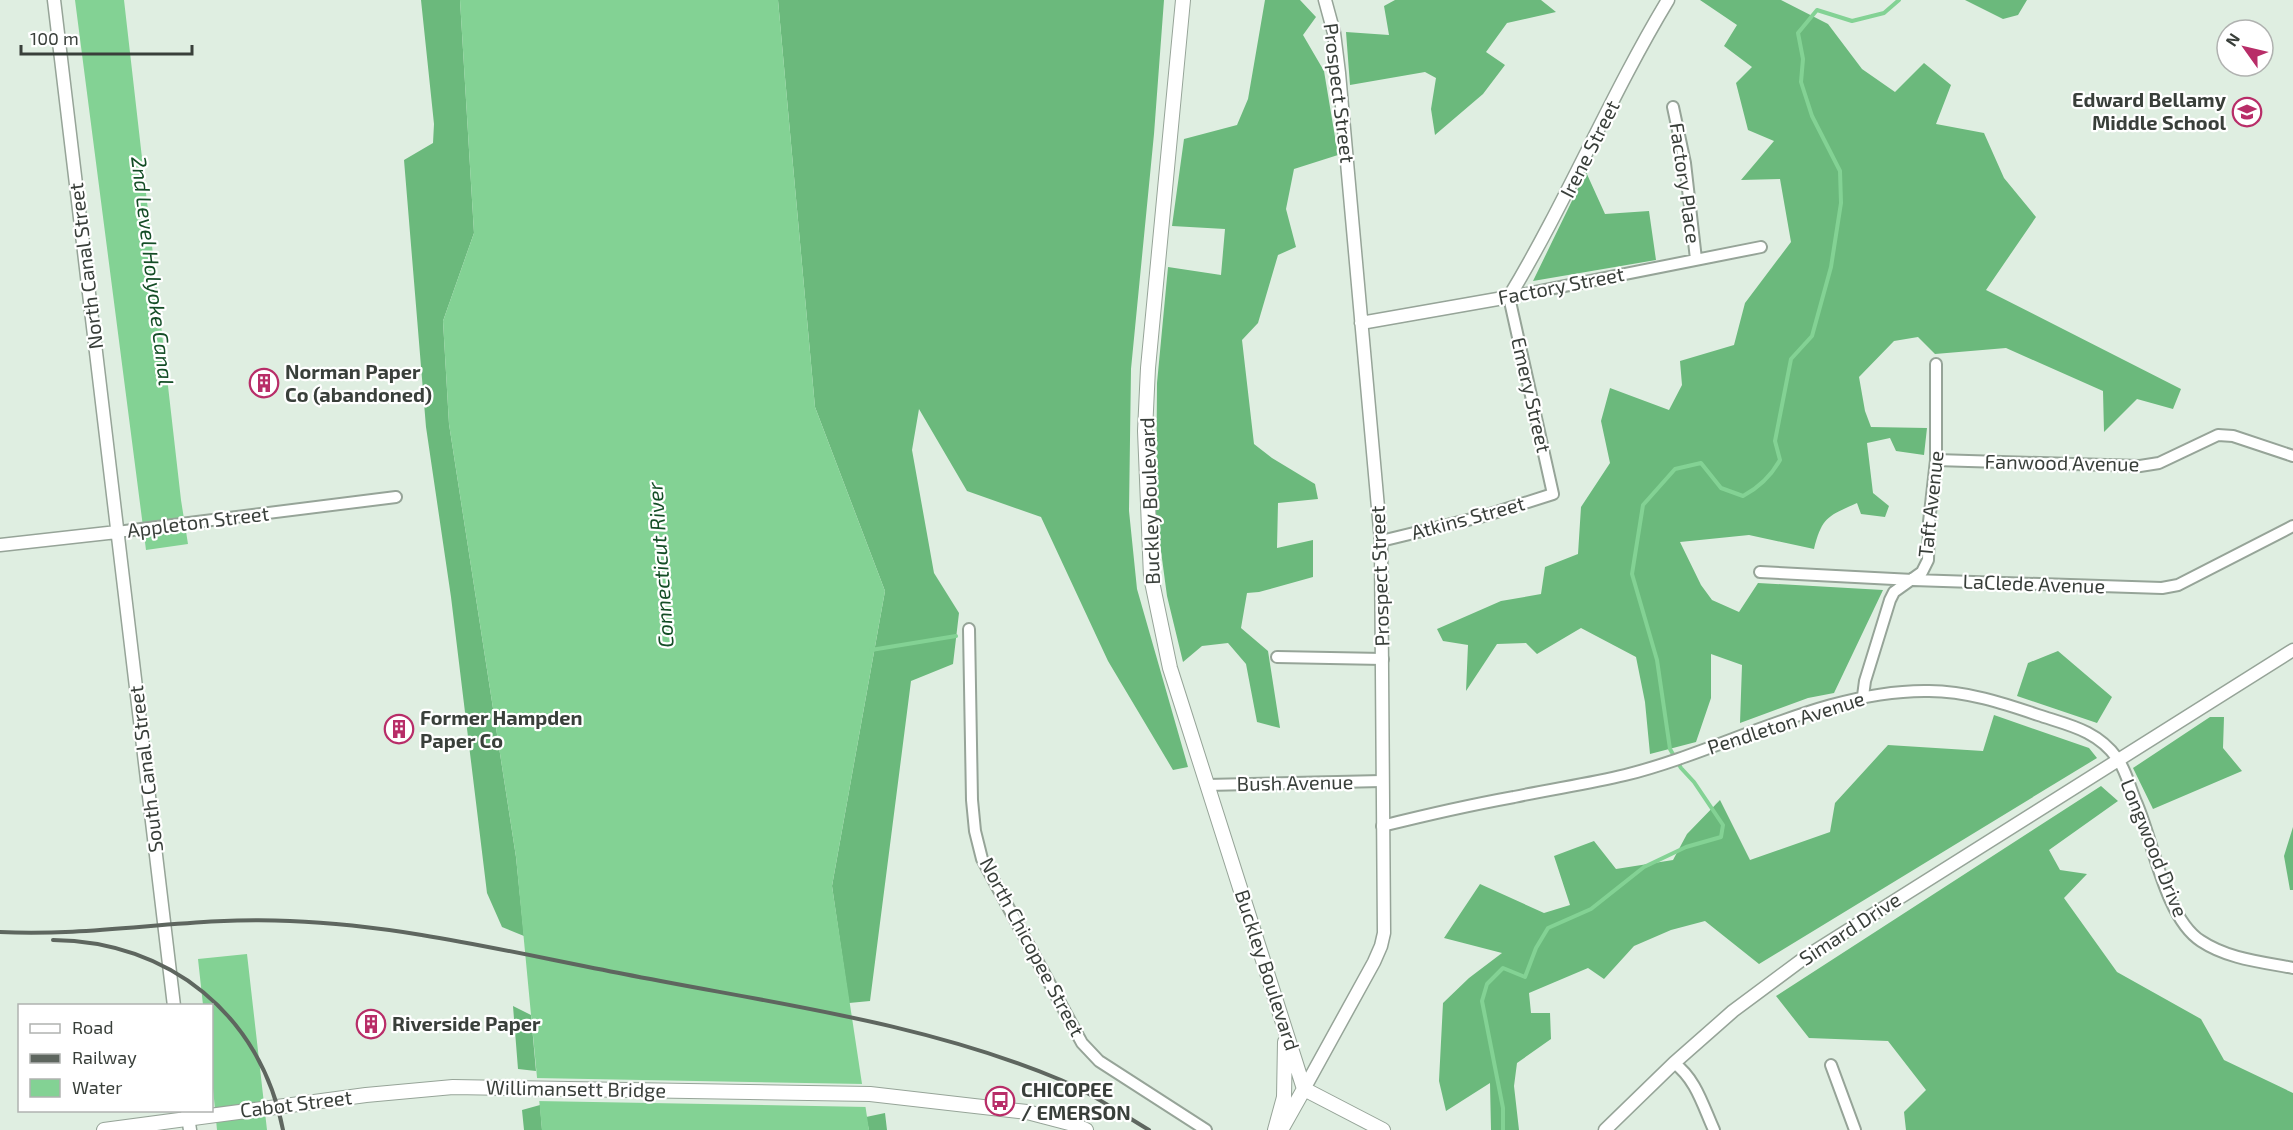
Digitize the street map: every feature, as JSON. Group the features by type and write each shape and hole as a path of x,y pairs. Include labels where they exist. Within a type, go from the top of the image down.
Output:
{"main road":[{"name":"Buckley Boulevard","path":"1183,0 1148,368 1145,431 1151,577 1170,668 1304,1089"},
{"path":"1275,1130 1284,1097 1285,1025"},
{"name":"Willimansett Bridge","path":"453,1087 870,1094 1027,1112 1086,1130"},
{"name":"Cabot Street","path":"104,1130 410,1090 453,1087"},
{"path":"1304,1089 1383,1130"},
{"name":"Prospect Street","path":"1281,1130 1304,1089"}],"street":[{"name":"North Canal Street","path":"54,0 124,531"},
{"name":"Prospect Street","path":"1304,1089 1382,946 1384,933 1382,540 1339,73 1334,33 1325,0"},
{"name":"Irene Street","path":"1509,297 1560,207 1668,0"},
{"name":"Factory Place","path":"1673,107 1685,163 1696,259"},
{"name":"Factory Street","path":"1361,323 1594,282 1761,247"},
{"name":"Emery Street","path":"1509,297 1554,494"},
{"name":"Taft Avenue","path":"1863,696 1865,681 1890,600 1894,592 1922,572 1928,560 1929,522 1936,460 1936,364"},
{"name":"Fanwood Avenue","path":"1936,460 2140,466 2159,463 2218,435 2233,436 2293,456"},
{"name":"Atkins Street","path":"1382,540 1484,516 1554,494"},
{"name":"Appleton Street","path":"0,545 396,497"},
{"name":"LaClede Avenue","path":"1760,572 1913,580 2162,588 2178,585 2293,526"},
{"name":"South Canal Street","path":"124,531 174,1004"},
{"name":"North Chicopee Street","path":"969,629 972,800 975,831 982,859 1082,1042 1099,1061 1206,1130"},
{"path":"2118,760 2293,650"},
{"path":"1277,657 1383,659"},
{"name":"Pendleton Avenue","path":"1382,826 1624,775 1664,764 1782,721 1863,696 1928,690 1970,695 2072,726 2096,736 2118,760"},
{"name":"Longwood Drive","path":"2118,760 2142,816 2176,912 2187,928 2198,940 2243,959 2293,968"},
{"name":"Simard Drive","path":"1605,1130 1674,1063 1733,1011 1808,956 2118,760"},
{"name":"Bush Avenue","path":"1207,785 1382,782"},
{"path":"1674,1063 1684,1070 1693,1083 1714,1130"},
{"path":"1832,1065 1855,1130"}],"shaded area":[{"path":"421,0 460,0 474,233 443,321 449,424 516,857 524,936 502,927 487,893 451,597 426,427 404,160 433,143 434,124"},
{"path":"778,0 1164,0 1154,134 1131,369 1129,511 1137,589 1188,767 1173,770 1108,661 1041,517 967,491 919,409 912,450 934,573 959,613 953,664 911,681 870,1001 849,1003 832,886 885,591 815,407"},
{"path":"1265,0 1300,0 1316,17 1303,35 1324,71 1338,155 1294,169 1286,209 1296,247 1278,255 1258,323 1242,340 1254,444 1272,458 1315,484 1318,499 1278,503 1277,548 1313,540 1313,577 1259,592 1247,593 1241,628 1268,651 1280,728 1257,722 1246,664 1228,643 1202,646 1183,662 1167,596 1156,514 1157,383 1168,267 1221,275 1225,229 1172,226 1184,139 1237,125 1248,99"},
{"path":"1395,0 1541,0 1556,12 1507,23 1486,52 1505,65 1483,94 1435,135 1431,109 1436,78 1425,72 1350,85 1346,32 1389,35 1384,6"},
{"path":"1700,0 1781,0 1828,24 1862,69 1895,92 1924,63 1951,85 1936,124 1984,133 2004,178 2036,217 1986,290 2181,389 2173,409 2137,399 2104,432 2103,391 2006,348 1935,354 1918,337 1894,341 1859,377 1865,411 1871,427 1927,428 1924,455 1896,451 1890,438 1867,443 1873,493 1889,506 1885,517 1861,514 1857,503 1847,507 1823,524 1814,549 1749,535 1680,542 1701,585 1712,600 1739,612 1758,583 1883,590 1834,693 1808,698 1740,723 1742,665 1711,654 1711,698 1696,742 1650,754 1645,702 1636,657 1581,628 1537,654 1526,643 1497,644 1466,691 1468,645 1443,641 1437,629 1501,601 1541,594 1545,567 1578,554 1581,507 1610,463 1601,421 1610,388 1669,410 1682,385 1680,361 1734,345 1745,303 1791,242 1780,179 1741,180 1774,141 1748,130 1736,83 1752,67 1724,46 1737,25"},
{"path":"1965,0 2027,0 2018,15 2003,19"},
{"path":"1586,172 1605,214 1649,211 1656,260 1533,281"},
{"path":"2058,651 2112,697 2097,723 2017,696 2028,663"},
{"path":"1994,715 2089,748 2097,758 1759,964 1705,921 1671,930 1634,946 1604,979 1588,968 1529,993 1531,1013 1550,1013 1551,1039 1517,1063 1514,1086 1519,1130 1491,1130 1490,1083 1446,1111 1439,1081 1443,1003 1469,978 1502,953 1444,938 1480,884 1544,913 1570,905 1554,856 1594,841 1616,869 1673,860 1687,834 1720,800 1750,860 1830,832 1835,803 1888,745 1983,751"},
{"path":"2210,717 2224,717 2223,748 2242,771 2153,809 2133,768"},
{"path":"2101,786 2118,801 2049,850 2060,870 2087,874 2064,898 2117,972 2201,1019 2224,1060 2293,1093 2293,1130 1906,1130 1904,1112 1926,1090 1888,1041 1809,1038 1776,996"},
{"path":"2293,827 2293,890 2290,890 2284,856"},
{"path":"513,1006 531,1015 536,1071 518,1069"},
{"path":"540,1105 542,1130 524,1130 522,1110"},
{"path":"885,1113 887,1130 869,1130 866,1117"}],"water":[{"name":"2nd Level Holyoke Canal","path":"75,0 124,0 181,500 188,544 146,550"},
{"name":"Connecticut River","path":"460,0 778,0 815,407 885,591 832,886 869,1130 542,1130 516,857 449,424 443,321 474,233"},
{"path":"247,954 267,1130 217,1130 213,1088 213,1004 203,1004 198,959"}],"pier":[{"path":"534,1078 864,1084 868,1107 536,1101"}],"waterway":[{"path":"1503,1130 1503,1108 1482,1001 1487,984 1503,968 1525,977 1536,948 1548,928 1591,909 1644,867 1686,847 1721,837 1723,825 1694,782 1681,768 1670,749 1657,660 1632,574 1643,505 1675,469 1701,463 1721,488 1743,496 1764,481 1780,460 1775,441 1791,359 1812,336 1831,267 1841,203 1840,171 1812,116 1801,82 1803,59 1798,33 1817,10 1852,21 1884,13 1899,0"},
{"path":"871,650 956,636"}],"railway":[{"path":"0,932 73,932 254,920 374,928 458,941 846,1016 955,1043 1061,1080 1095,1097 1149,1130"},
{"path":"53,940 95,944 135,954 171,970 203,992 231,1020 254,1052 272,1089 283,1130"}],"place":[{"name":"Edward Bellamy Middle School","path":"2247,112"},
{"name":"Norman Paper Co (abandoned)","path":"264,383"},
{"name":"Former Hampden Paper Co","path":"399,729"},
{"name":"Riverside Paper","path":"371,1024"},
{"name":"CHICOPEE / EMERSON","path":"1000,1101"}]}
